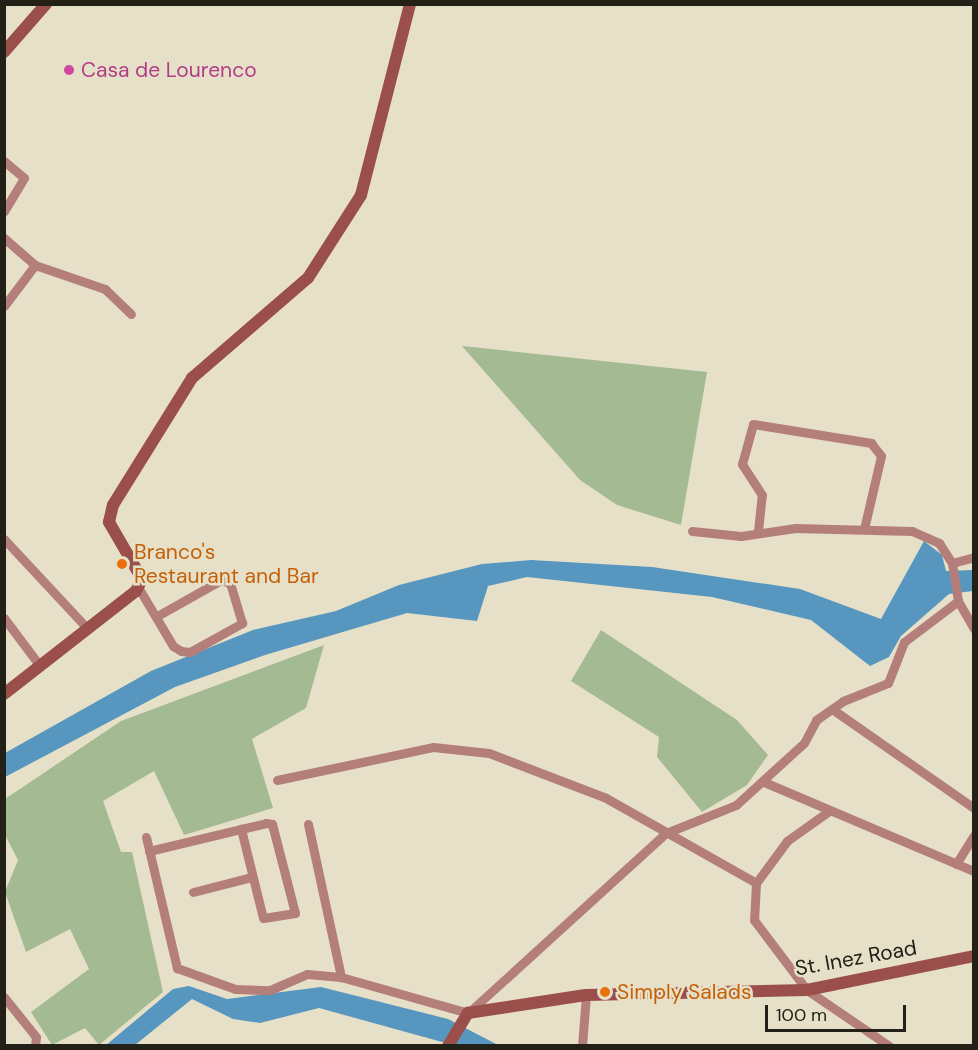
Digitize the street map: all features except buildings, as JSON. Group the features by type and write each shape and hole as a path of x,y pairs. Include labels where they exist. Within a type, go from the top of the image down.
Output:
{"street":[{"path":"4,52 46,4"},
{"path":"4,694 138,587 142,579 109,522 113,505 192,378 308,278 361,195 410,4"},
{"path":"4,161 24,178 4,211"},
{"path":"4,238 35,265 105,289 131,315"},
{"path":"4,306 35,265"},
{"path":"758,531 762,495 742,464 753,424 872,443 881,456 864,529"},
{"path":"692,531 741,536 758,531 864,529 912,531 939,543 952,563 958,601 974,629"},
{"path":"4,539 88,629"},
{"path":"952,563 974,557"},
{"path":"138,587 157,616 181,651 190,652 242,623 230,583 221,580 157,616"},
{"path":"448,1046 466,1017 666,833 736,805 764,782 804,743 816,720 832,709 888,683 904,642 958,601"},
{"path":"4,618 40,666"},
{"path":"832,709 974,808"},
{"path":"277,780 433,747 489,753 606,798 756,883"},
{"path":"764,782 974,871"},
{"path":"829,811 787,841 756,883 754,921 807,990 888,1046"},
{"path":"149,851 241,829 272,824 297,911 266,920 252,878 241,829"},
{"path":"308,824 341,977"},
{"path":"956,864 974,835"},
{"path":"146,837 177,968 235,989 270,990 307,974 341,977 466,1017"},
{"path":"193,892 252,878"},
{"name":"St. Inez Road","path":"466,1017 585,995 807,990 974,956"},
{"path":"582,1046 585,995"},
{"path":"4,997 36,1037 35,1046"}],"green space":[{"path":"462,346 707,372 681,525 617,505 580,480"},
{"path":"601,630 737,720 768,755 747,785 702,812 657,757 659,737 571,681"},
{"path":"324,645 306,708 252,739 273,808 184,835 154,771 103,801 121,852 132,852 163,992 99,1045 85,1028 52,1045 31,1012 89,969 70,929 26,952 5,892 18,860 5,835 5,799 121,721"}],"water":[{"path":"924,541 942,555 946,571 973,570 973,591 949,594 901,636 889,657 870,666 811,620 712,597 527,577 488,586 477,621 407,613 265,655 175,687 5,777 5,753 151,671 253,630 336,611 399,585 482,564 531,560 652,567 800,589 881,619"},
{"path":"189,986 227,999 321,987 448,1019 498,1045 453,1045 319,1008 260,1023 233,1019 192,999 135,1045 105,1046 173,989"}],"place":[{"name":"Casa de Lourenco","path":"69,70"},
{"name":"Branco's Restaurant and Bar","path":"122,564"},
{"name":"Simply Salads","path":"605,992"}]}
